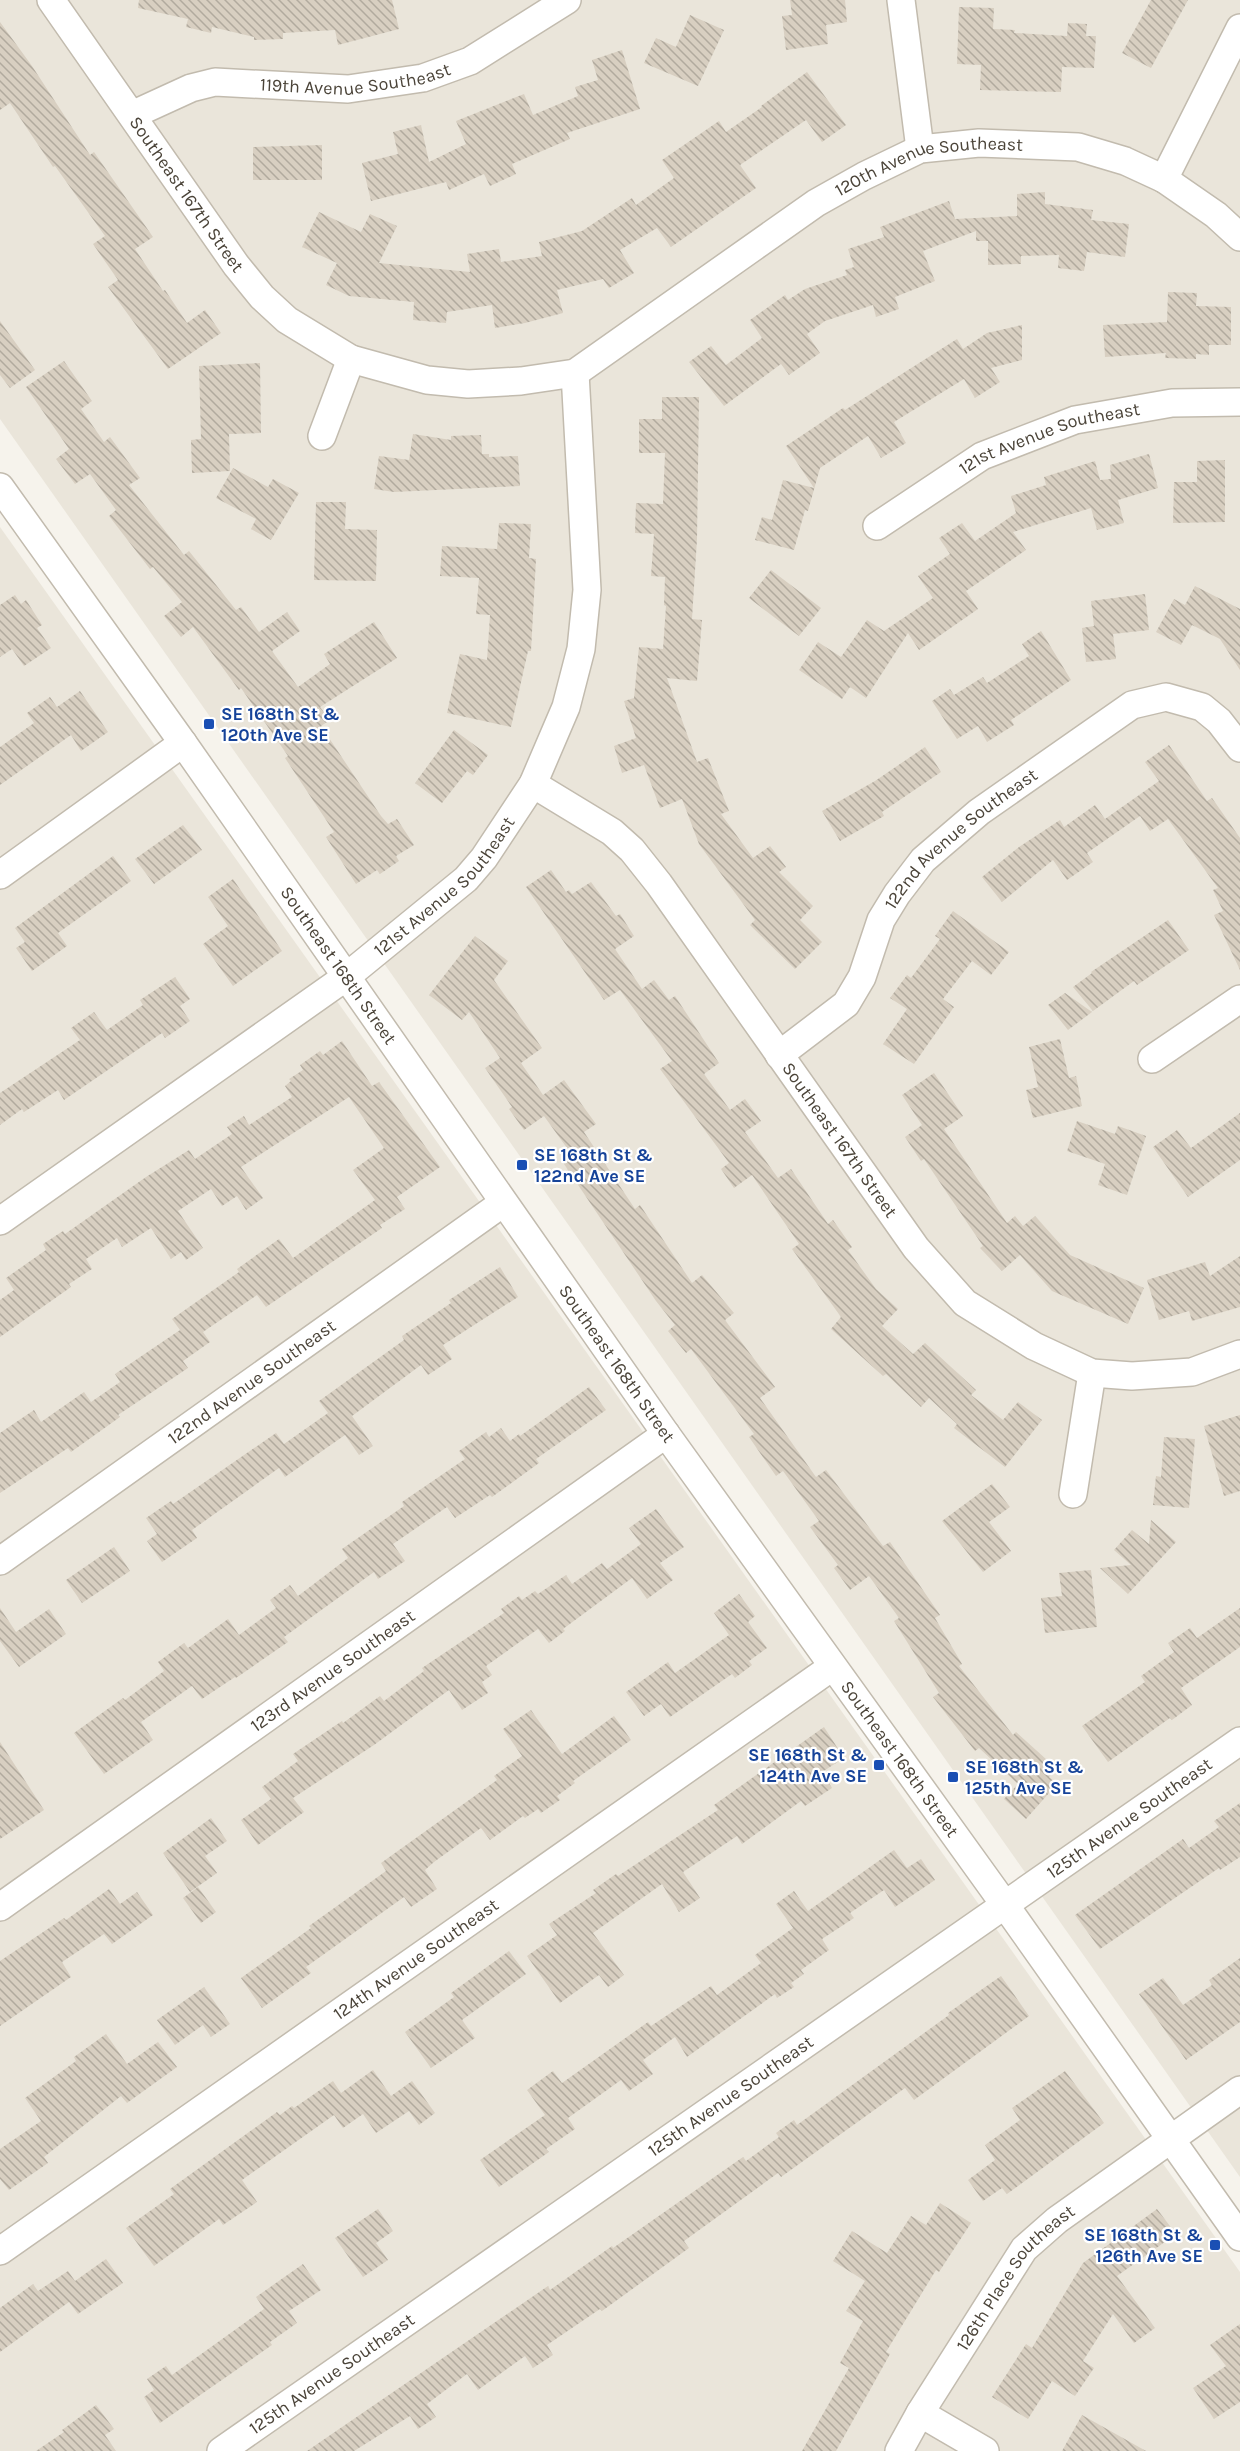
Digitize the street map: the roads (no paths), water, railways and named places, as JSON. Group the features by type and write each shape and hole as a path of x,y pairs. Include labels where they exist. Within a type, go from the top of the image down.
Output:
{"street":[{"name":"Southeast 167th Street","path":"51,0 236,265 262,297 288,320 351,359 427,380 468,384 521,381 575,373"},
{"name":"119th Avenue Southeast","path":"132,115 191,88 215,82 348,89 423,78 470,61 567,0"},
{"path":"901,0 920,148"},
{"path":"1164,179 1240,28"},
{"name":"120th Avenue Southeast","path":"575,373 816,203 920,148 979,143 1078,147 1125,160 1164,179 1216,215 1240,237"},
{"path":"322,436 351,359"},
{"name":"121st Avenue Southeast","path":"0,1221 346,977 466,879 484,858 533,784 566,707 581,649 587,590 575,373"},
{"name":"121st Avenue Southeast","path":"877,526 982,456 1075,420 1173,403 1240,402"},
{"name":"Southeast 168th Street","path":"0,487 183,743 666,1434 1005,1905 1240,2237"},
{"name":"122nd Avenue Southeast","path":"779,1055 846,1004 862,977 881,920 897,894 923,860 979,812 1132,705 1167,697 1202,707 1218,721 1240,748"},
{"path":"0,874 183,743"},
{"name":"Southeast 167th Street","path":"533,784 612,832 632,850 659,884 916,1248 965,1303 1034,1346 1092,1373"},
{"path":"1152,1059 1240,999"},
{"name":"122nd Avenue Southeast","path":"0,1561 503,1203"},
{"path":"1073,1494 1092,1373 1132,1376 1192,1372 1240,1354"},
{"name":"123rd Avenue Southeast","path":"0,1907 666,1434"},
{"name":"124th Avenue Southeast","path":"0,2251 832,1667"},
{"name":"125th Avenue Southeast","path":"221,2451 1240,1741"},
{"name":"126th Place Southeast","path":"899,2451 1024,2249 1058,2220 1240,2090"},
{"path":"920,2414 985,2451"}],"place":[{"name":"SE 168th St & 120th Ave SE","path":"209,724"},
{"name":"SE 168th St & 122nd Ave SE","path":"522,1165"},
{"name":"SE 168th St & 124th Ave SE","path":"879,1765"},
{"name":"SE 168th St & 125th Ave SE","path":"953,1777"},
{"name":"SE 168th St & 126th Ave SE","path":"1215,2245"}]}
